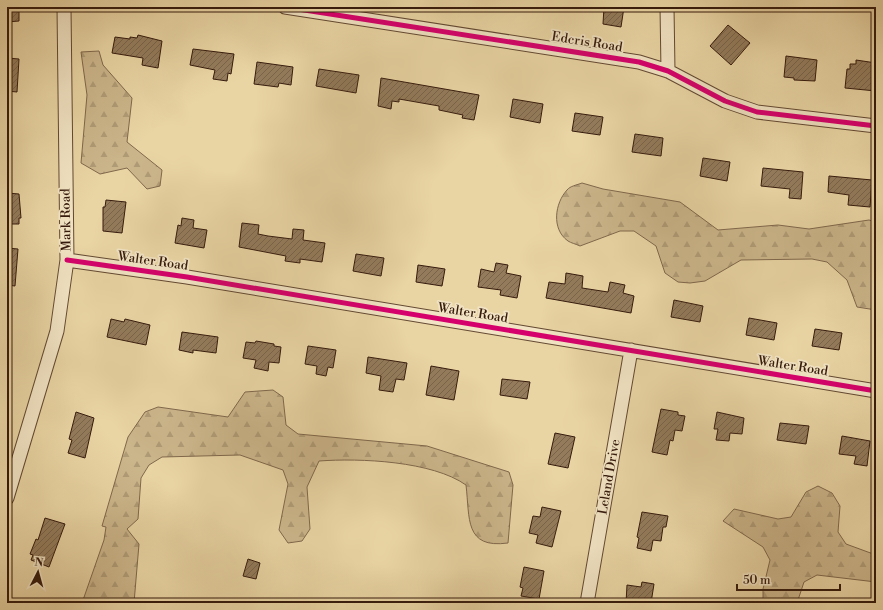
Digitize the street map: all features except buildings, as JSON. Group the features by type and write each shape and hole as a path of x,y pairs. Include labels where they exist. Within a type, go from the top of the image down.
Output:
{"street":[{"name":"Mark Road","path":"7,498 57,331 67,260 64,7"},
{"name":"Edcris Road","path":"285,7 639,62 668,71 725,101 757,112 876,126"},
{"path":"667,7 668,71"},
{"name":"Walter Road","path":"67,260 187,277 876,391"},
{"name":"Leland Drive","path":"587,603 631,350"}],"green space":[{"path":"99,51 103,65 132,98 127,142 162,170 160,186 147,189 127,168 100,174 81,163 87,95 81,52"},
{"path":"582,183 603,189 680,202 718,230 778,225 809,229 869,220 876,222 876,310 857,307 847,280 827,262 812,259 741,260 705,281 690,283 678,282 665,273 656,246 634,231 620,231 580,246 568,241 559,230 557,223 558,209 563,195 568,189"},
{"path":"273,390 283,397 286,425 298,434 427,446 509,472 513,485 508,543 494,544 483,541 476,536 469,519 466,485 452,477 415,466 395,463 336,460 319,461 307,487 310,529 302,541 288,543 279,530 288,484 283,470 240,455 162,457 149,465 141,478 138,519 127,529 139,544 134,603 82,603 104,540 106,527 102,526 128,437 145,412 158,407 228,417 245,392"},
{"path":"818,486 832,493 840,506 838,532 846,544 876,555 876,582 817,575 804,582 797,603 763,603 763,589 770,560 763,547 723,521 734,509 778,519 791,517 806,492"}],"cycle path":[{"path":"285,7 639,62 668,71 725,101 757,112 876,126"},
{"path":"67,260 187,277 876,391"}]}
